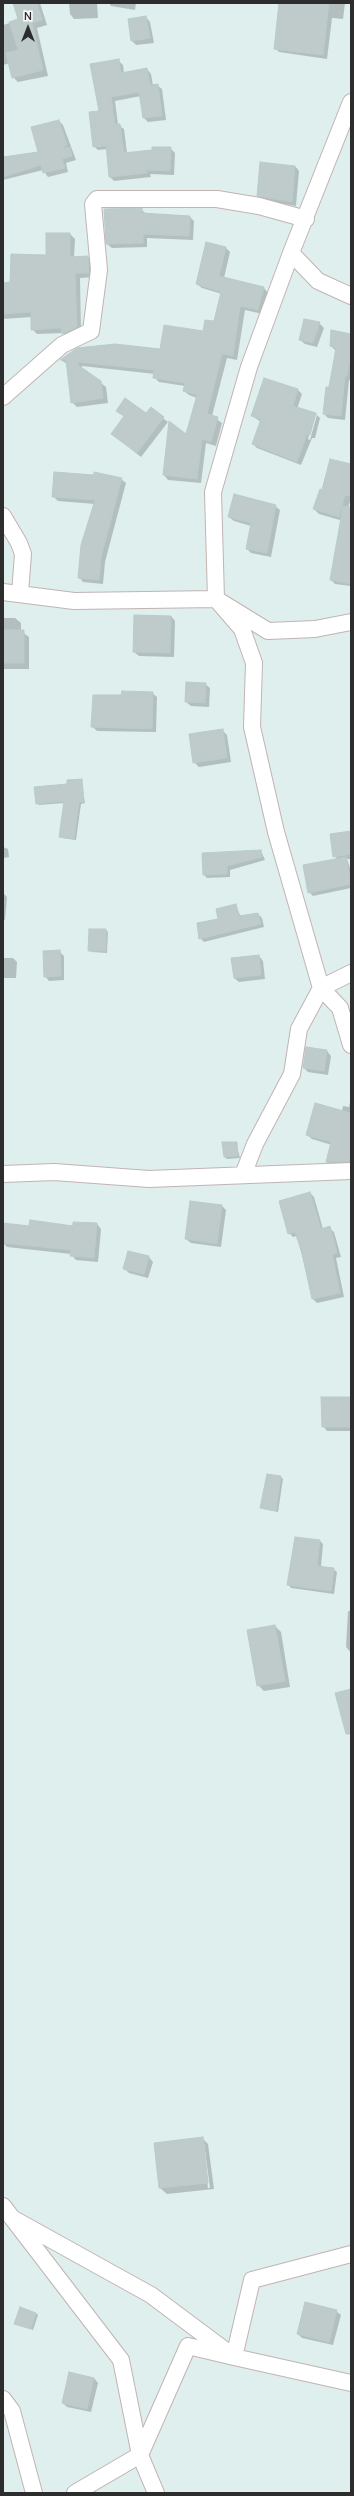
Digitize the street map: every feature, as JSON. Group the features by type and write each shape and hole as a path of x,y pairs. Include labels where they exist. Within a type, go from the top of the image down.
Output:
{"street":[{"path":"351,102 306,219 291,253 249,367 212,492 216,599 242,629 254,662 252,727 276,832 321,988 340,1008 351,1045"},
{"path":"3,397 62,345 91,331 99,270 93,204 97,199 217,199 259,206 306,219"},
{"path":"291,253 318,281 351,296"},
{"path":"3,516 19,543 23,554 20,593"},
{"path":"3,592 74,601 216,599 268,631 315,629 351,622"},
{"path":"243,1176 255,1144 292,1074 299,1028 321,988 351,973"},
{"path":"3,1174 54,1172 149,1179 351,1171"},
{"path":"7,2212 151,2295 234,2357"},
{"path":"7,2212 121,2360 140,2455 156,2493"},
{"path":"234,2357 252,2280 351,2254"},
{"path":"75,2493 140,2455 188,2346 351,2383"},
{"path":"3,2399 12,2411 34,2493"}],"building":[{"path":"13,3 37,3 42,20 32,23 43,70 12,78 6,53 18,50 9,22 18,19"},
{"path":"279,3 329,3 323,55 274,49"},
{"path":"146,16 150,38 131,41 128,19"},
{"path":"119,59 121,73 147,68 150,85 158,84 162,116 143,118 139,92 111,97 115,124 120,124 124,153 152,150 152,147 171,147 170,171 146,170 147,173 109,177 106,145 93,147 89,112 99,111 90,64"},
{"path":"59,120 67,145 60,149 70,147 72,156 62,159 65,168 43,173 41,165 3,177 3,157 38,152 31,127"},
{"path":"260,162 295,166 292,202 257,196"},
{"path":"142,208 142,213 190,216 189,236 143,234 143,243 106,244 104,209"},
{"path":"46,233 70,233 70,257 88,256 89,273 75,273 77,327 62,334 61,328 31,330 31,312 3,314 3,283 10,282 11,254 46,255"},
{"path":"206,242 226,247 219,276 264,287 258,310 240,306 233,356 222,354 207,414 218,417 211,442 202,439 197,479 163,475 169,421 186,434 197,395 183,391 185,383 153,378 154,370 78,362 78,365 101,381 103,398 71,403 66,360 60,360 77,348 115,344 160,349 164,325 203,331 205,320 214,321 221,292 196,284"},
{"path":"304,319 320,322 313,343 299,340"},
{"path":"331,330 351,334 351,353 347,376 345,376 341,416 323,414 326,387 329,387 336,348 330,346"},
{"path":"264,378 298,389 293,406 316,413 310,435 307,434 297,462 252,444 261,419 251,416"},
{"path":"125,398 146,413 151,407 164,417 137,453 111,434 124,416 116,411"},
{"path":"330,459 351,464 351,496 345,495 339,517 313,509 320,489 322,490"},
{"path":"54,472 94,475 94,472 122,478 101,557 99,580 78,578 81,545 95,500 52,497"},
{"path":"234,494 276,505 267,553 246,549 251,523 228,517"},
{"path":"343,506 351,507 351,584 330,580"},
{"path":"134,615 171,616 170,653 133,652"},
{"path":"3,630 24,630 24,663 3,663"},
{"path":"186,682 206,683 205,703 185,702"},
{"path":"122,691 153,692 152,729 91,727 93,695 121,695"},
{"path":"223,729 227,758 193,763 189,734"},
{"path":"82,779 84,802 79,802 74,839 59,837 64,801 36,804 34,787 67,784 67,780"},
{"path":"351,831 351,854 333,857 330,834"},
{"path":"261,850 262,857 227,866 227,874 203,875 202,853"},
{"path":"346,857 351,884 308,893 303,865"},
{"path":"236,904 239,916 258,913 261,924 199,939 197,923 218,919 216,909"},
{"path":"89,929 106,929 106,951 88,951"},
{"path":"60,950 61,976 44,977 43,951"},
{"path":"259,955 261,975 234,978 231,958"},
{"path":"306,1047 327,1050 324,1071 303,1068"},
{"path":"315,1103 351,1113 351,1162 326,1162 331,1142 306,1135"},
{"path":"222,1142 237,1142 238,1156 224,1157"},
{"path":"310,1192 321,1229 330,1226 337,1253 332,1254 340,1293 312,1299 302,1253 295,1232 288,1234 279,1201"},
{"path":"190,1201 222,1205 217,1244 185,1239"},
{"path":"30,1220 73,1226 73,1222 97,1223 94,1258 70,1256 71,1250 3,1243 3,1223 29,1226"},
{"path":"128,1251 149,1256 144,1274 123,1269"},
{"path":"321,1397 351,1397 351,1427 322,1427"},
{"path":"267,1474 281,1476 276,1511 260,1508"},
{"path":"295,1537 320,1540 317,1566 334,1568 331,1591 287,1585"},
{"path":"275,1625 285,1681 257,1686 247,1630"},
{"path":"351,1689 351,1734 346,1734 335,1693"},
{"path":"203,2137 208,2183 159,2188 154,2143"},
{"path":"305,2302 337,2310 329,2342 297,2334"},
{"path":"20,2307 36,2313 31,2329 14,2324"},
{"path":"69,2372 94,2378 87,2409 62,2403"}]}
